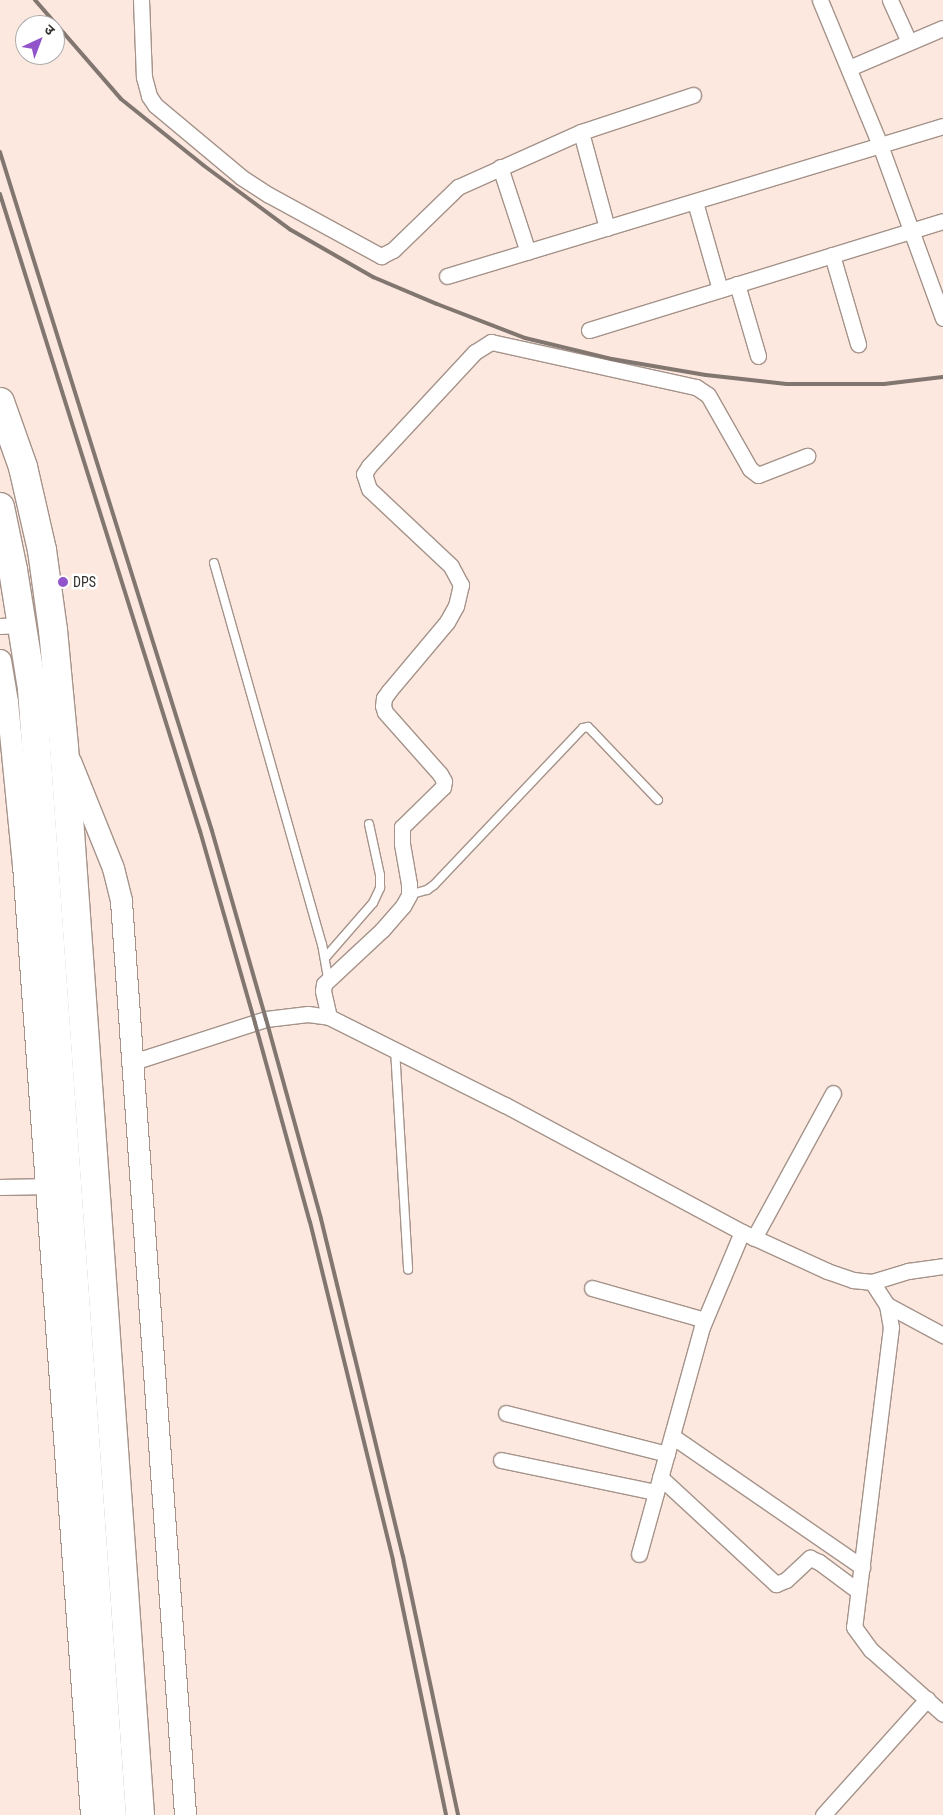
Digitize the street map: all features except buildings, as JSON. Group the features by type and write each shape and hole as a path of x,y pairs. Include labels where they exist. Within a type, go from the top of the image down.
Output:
{"highway":[{"path":"0,402 22,467 42,550 53,630 64,747 140,1815"},
{"path":"0,507 10,625 32,689 112,1815"}],"street":[{"path":"141,0 144,77 149,96 156,105 241,177 269,196 381,256 387,254 458,186 581,132 693,95"},
{"path":"820,0 880,145 942,315"},
{"path":"890,0 909,42"},
{"path":"849,68 943,28"},
{"path":"447,276 943,126"},
{"path":"581,132 606,228"},
{"path":"500,167 528,252"},
{"path":"695,202 720,290"},
{"path":"589,330 943,221"},
{"path":"832,255 858,344"},
{"path":"737,284 758,356"},
{"path":"329,1017 323,991 324,984 328,978 394,918 409,895 402,844 402,827 407,820 439,794 444,781 385,712 383,706 384,698 447,622 456,606 461,585 451,566 369,489 364,474 369,466 475,352 491,342 696,386 708,395 750,469 758,475 807,456"},
{"path":"0,660 7,702 23,864 91,1815"},
{"path":"64,747 113,868 121,901 185,1815"},
{"path":"133,1062 266,1019 308,1014 329,1017 505,1105 748,1235 827,1271 853,1280 872,1282 908,1271 943,1266"},
{"path":"639,1554 705,1320 748,1235 833,1094"},
{"path":"0,1187 46,1186"},
{"path":"872,1282 887,1305 890,1327 854,1627 860,1638 871,1650 943,1714"},
{"path":"592,1288 705,1320"},
{"path":"887,1305 943,1335"},
{"path":"506,1413 667,1454"},
{"path":"672,1436 862,1566"},
{"path":"501,1460 658,1484 776,1584 781,1584 810,1558 858,1591"},
{"path":"823,1815 927,1699"}],"lane":[{"path":"214,563 325,958 328,978"},
{"path":"409,895 427,890 434,885 583,728 588,727 658,800"},
{"path":"325,958 373,904 380,888 380,876 369,824"},
{"path":"395,1049 408,1270"}],"railway":[{"path":"35,0 121,99 203,165 291,230 373,277 437,304 525,338 612,359 706,375 787,384 884,384 943,377"},
{"path":"0,152 212,831 266,1019 321,1219 403,1556 458,1815"},
{"path":"0,194 200,831 310,1222 393,1561 446,1815"}],"place":[{"name":"DPS","path":"63,582"}]}
